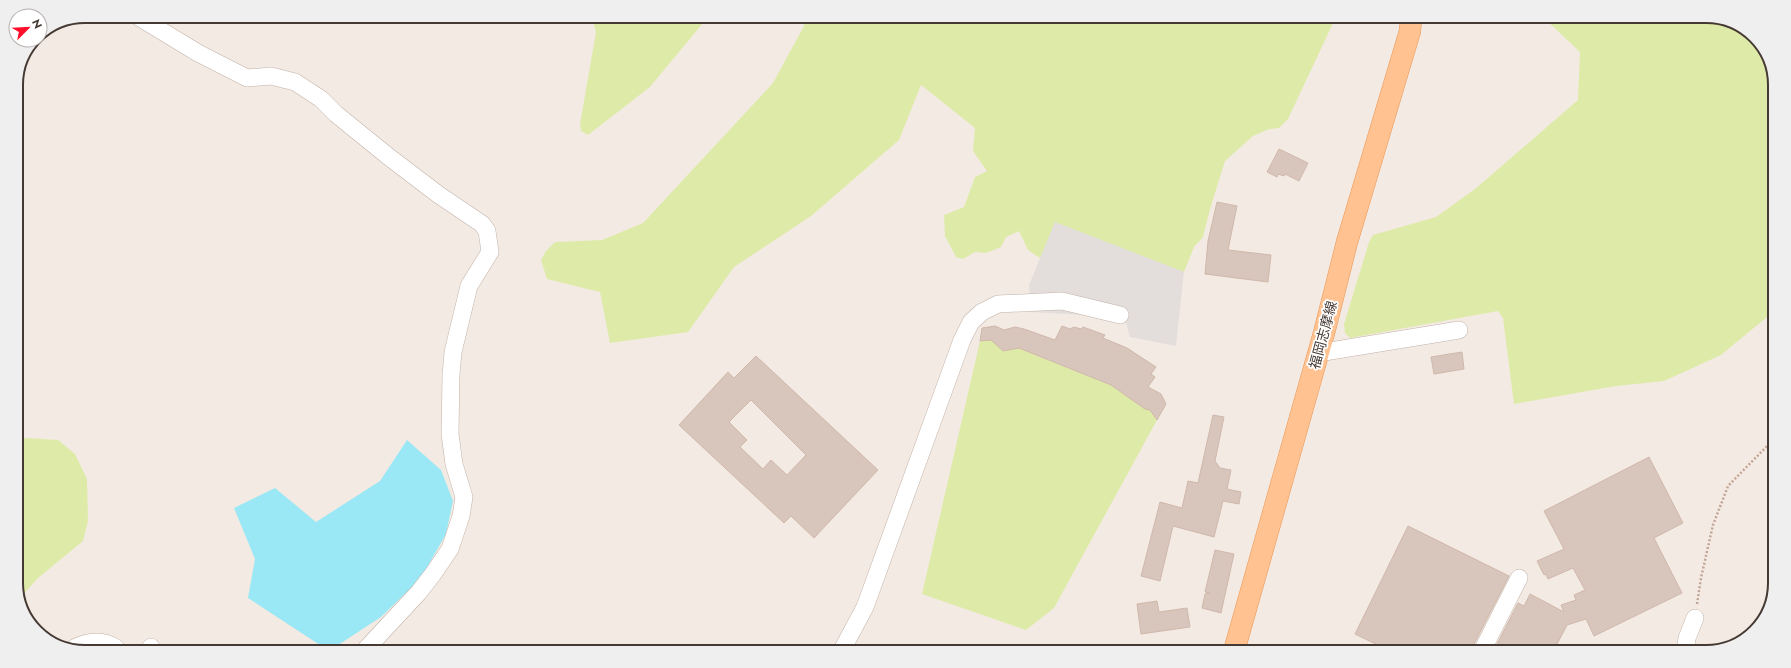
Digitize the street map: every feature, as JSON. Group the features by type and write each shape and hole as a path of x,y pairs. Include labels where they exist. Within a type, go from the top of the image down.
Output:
{"main road":[{"name":"福岡志摩線","path":"1236,645 1318,354 1347,242 1410,31 1411,23"}],"street":[{"path":"149,23 198,53 247,78 271,76 294,82 321,99 336,114 388,157 482,224 487,231 490,252 469,286 453,352 450,434 454,464 464,498 461,516 450,549 433,574 406,607 370,645"},
{"path":"845,645 865,607 962,340 972,322 982,312 998,304 1062,301 1120,315"},
{"path":"1318,354 1460,330"},
{"path":"1486,645 1519,578"},
{"path":"1686,645 1687,638 1695,618"},
{"path":"82,645 96,642 112,645"}],"path":[{"path":"1695,618 1701,578 1713,525 1728,486 1768,445"}],"green space":[{"path":"594,23 703,23 650,87 588,135 581,131 580,124 596,32"},
{"path":"804,23 1333,23 1288,119 1279,128 1269,129 1253,136 1225,161 1203,237 1194,247 1184,272 1056,223 1040,258 1028,250 1019,231 1006,237 1001,247 986,253 975,252 963,259 956,257 945,236 944,215 964,207 975,177 987,171 973,151 975,128 921,85 899,140 811,216 734,267 688,332 610,343 600,292 547,279 541,260 546,251 555,242 602,240 643,223 773,83 804,26"},
{"path":"1549,23 1714,24 1726,26 1744,36 1760,54 1765,65 1768,81 1768,316 1721,355 1664,381 1616,386 1514,404 1503,318 1498,311 1350,338 1345,333 1344,324 1369,242 1373,235 1436,217 1475,189 1578,100 1580,52"},
{"path":"991,340 1019,348 1111,385 1145,409 1150,410 1157,420 1054,608 1026,630 922,594 980,341"},
{"path":"23,439 58,440 75,454 87,479 88,521 83,541 38,578 24,594 23,587"}],"shaded area":[{"path":"1055,222 1184,272 1176,346 1130,337 1126,323 1102,316 1031,312 1029,285"}],"water":[{"path":"407,440 441,470 453,501 446,534 421,578 381,617 338,645 320,645 248,598 255,559 234,508 275,488 316,522 380,481"}],"building":[{"path":"1279,149 1308,163 1299,181 1285,174 1284,176 1278,174 1277,177 1267,172"},
{"path":"1217,202 1237,206 1228,250 1271,255 1268,282 1205,274 1208,241"},
{"path":"995,326 1004,330 1015,327 1024,329 1055,340 1062,326 1070,329 1074,327 1081,329 1083,327 1105,335 1103,338 1127,348 1156,367 1151,374 1155,377 1148,387 1161,394 1166,404 1157,420 1150,410 1145,409 1111,385 1019,348 1003,351 991,340 980,341 982,328"},
{"path":"1462,352 1464,369 1434,374 1431,357"},
{"path":"756,356 878,470 814,538 791,516 784,523 679,425 728,372 734,378","holes":["751,400 806,455 787,475 771,460 763,469 740,447 747,440 729,422"]},
{"path":"1213,415 1224,417 1215,461 1220,468 1231,470 1227,489 1241,492 1239,504 1223,501 1214,537 1173,526 1160,581 1141,576 1160,502 1182,508 1188,481 1198,483"},
{"path":"1649,457 1683,523 1654,538 1682,593 1594,636 1586,619 1567,625 1557,645 1497,645 1518,603 1524,606 1530,594 1564,612 1561,605 1576,600 1574,595 1585,590 1573,568 1548,579 1546,574 1544,575 1537,561 1564,549 1544,511"},
{"path":"1408,526 1509,576 1474,645 1378,645 1355,634"},
{"path":"1215,550 1234,554 1221,613 1202,608 1205,594 1210,593 1205,592"},
{"path":"1157,601 1159,612 1187,608 1190,627 1141,634 1137,604"}]}
